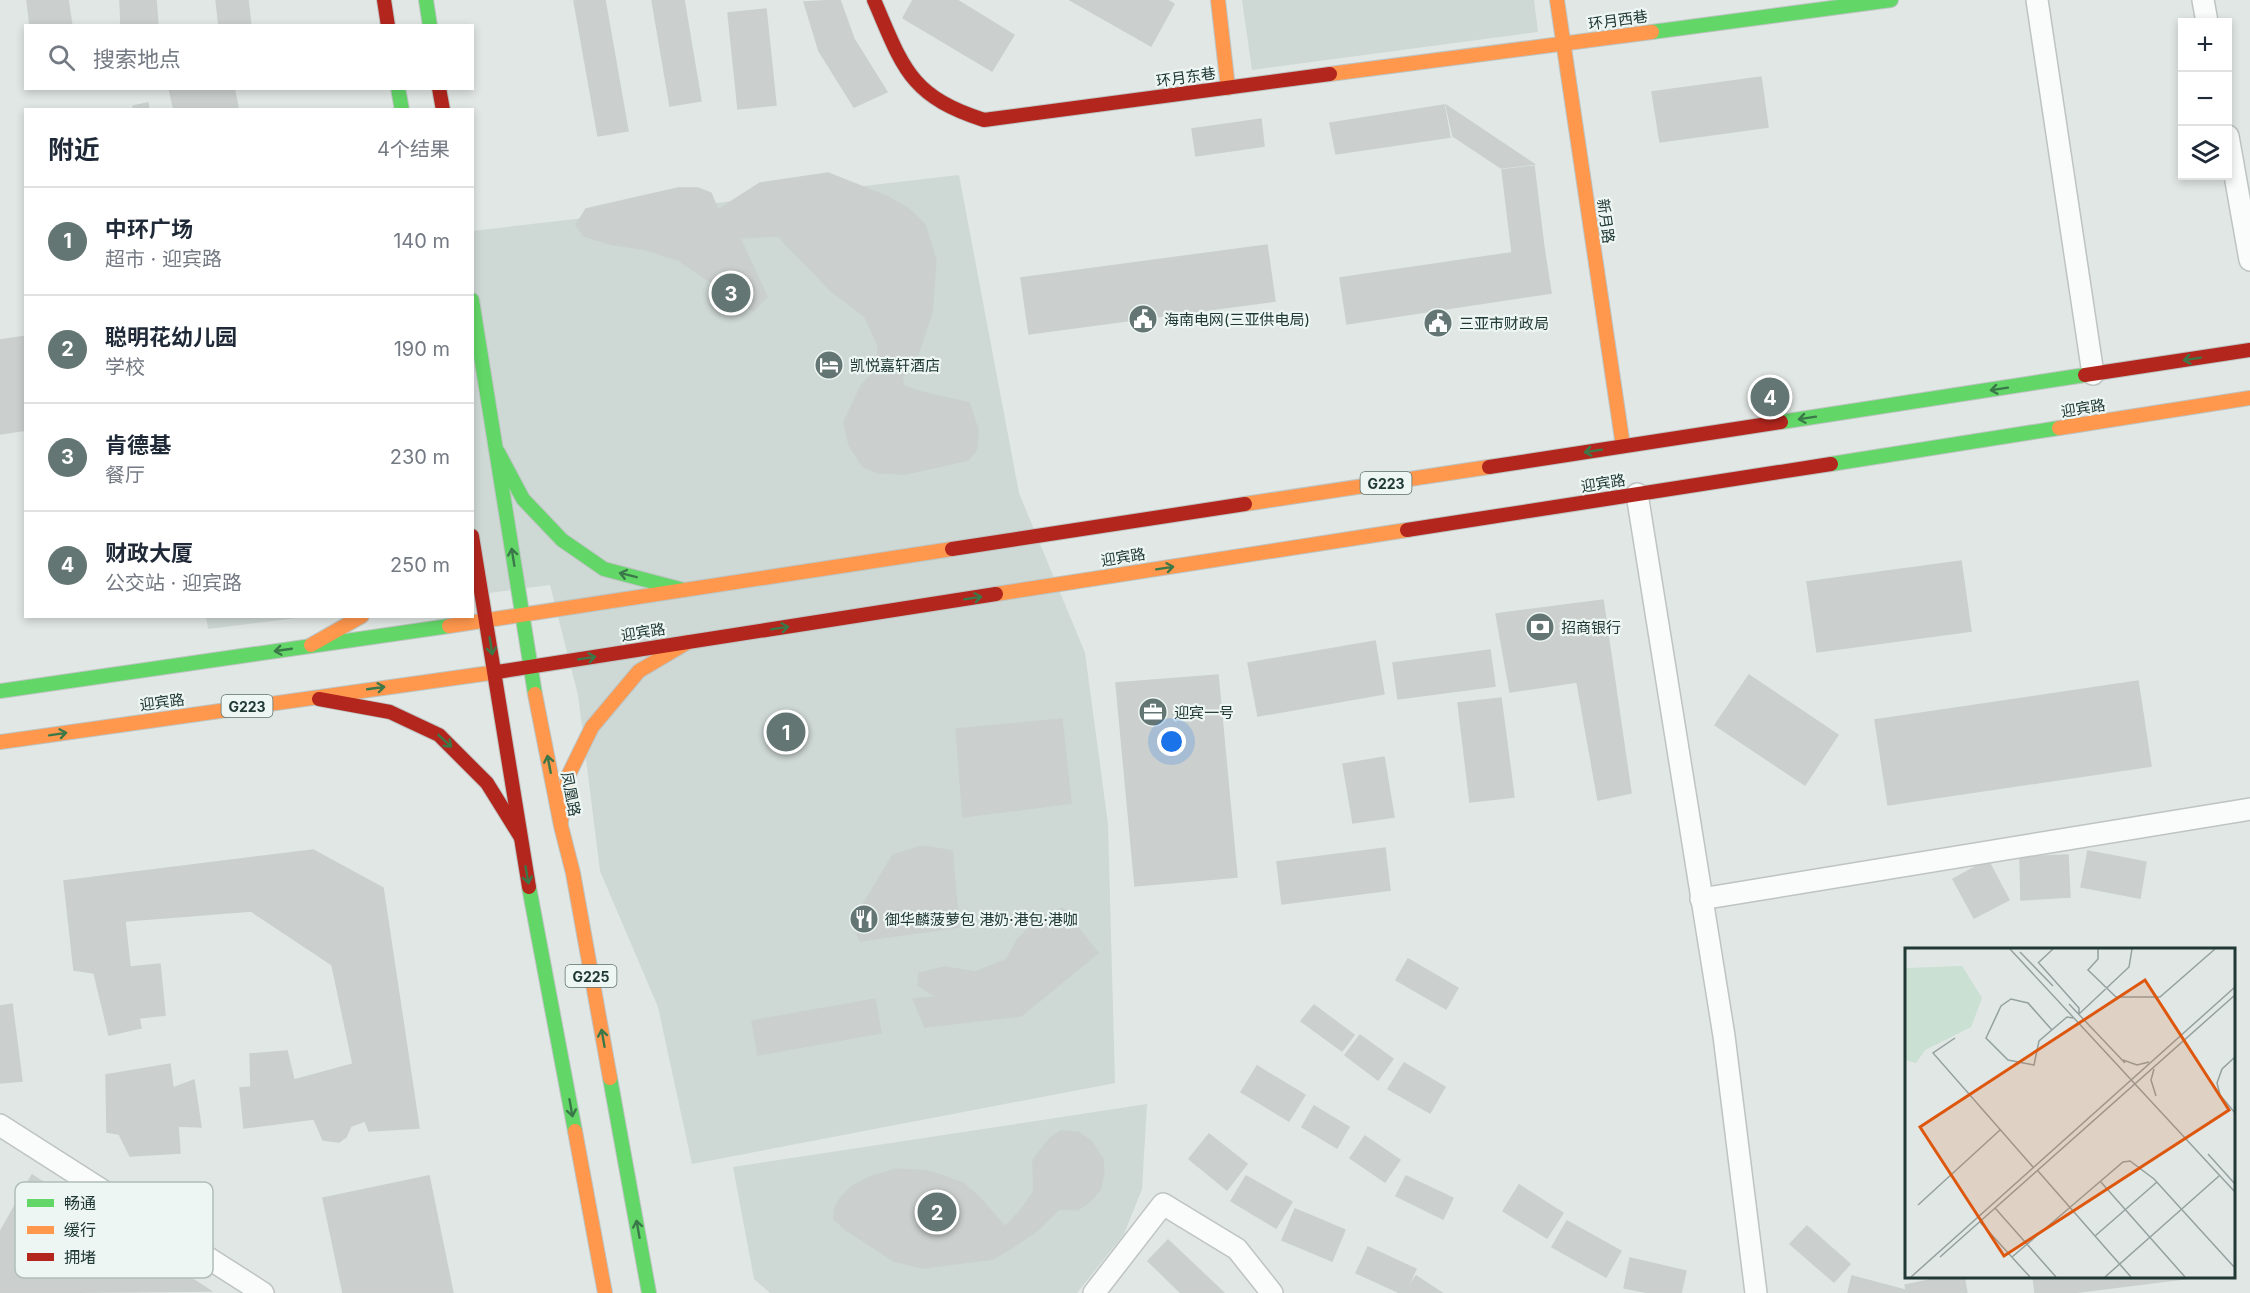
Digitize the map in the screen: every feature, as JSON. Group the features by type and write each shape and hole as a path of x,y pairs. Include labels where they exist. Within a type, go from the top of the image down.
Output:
{"main road":[{"path":"384,0 388,24"},
{"path":"426,0 430,24"},
{"name":"环月东巷","path":"874,0 915,82 960,112 984,120 1563,44"},
{"path":"1218,0 1228,88"},
{"name":"新月路","path":"1557,0 1623,446"},
{"name":"环月西巷","path":"1563,44 1891,0"},
{"path":"398,90 402,108"},
{"path":"440,90 443,108"},
{"name":"凤凰路","path":"474,312 530,667 561,826 573,873 649,1293"},
{"name":"G223","path":"0,691 522,615 2250,350"},
{"name":"迎宾路","path":"0,742 530,667 2250,398"},
{"path":"496,448 523,499 562,540 604,569 684,590"},
{"path":"474,548 486,620"},
{"path":"309,646 358,618"},
{"name":"G225","path":"486,620 520,836 605,1293"},
{"path":"561,826 568,776 592,727 639,671 689,642"},
{"path":"311,698 390,712 439,735 487,783 520,836"}],"street":[{"path":"2037,0 2093,374"},
{"path":"2203,0 2206,18"},
{"path":"2232,159 2250,260"},
{"path":"1637,494 1724,1036 1756,1293"},
{"path":"1701,899 2250,809"},
{"path":"0,1125 89,1182"},
{"path":"1094,1293 1163,1204 1237,1249 1272,1293"},
{"path":"213,1261 263,1293"}],"shaded area":[{"path":"1242,0 1534,0 1538,32 1252,70"},
{"path":"959,175 1019,493 1085,653 1108,824 1115,1083 692,1164 658,1007 600,871 578,695 550,585 474,595 474,231"},
{"path":"206,618 297,618 208,629"},
{"path":"1147,1104 1142,1189 1124,1234 1077,1293 770,1293 754,1279 733,1167"}],"building":[{"path":"27,0 68,0 72,24 30,24"},
{"path":"120,0 156,0 158,24 121,24"},
{"path":"216,0 248,0 251,24 219,24"},
{"path":"605,0 628,131 598,136 574,1"},
{"path":"652,0 684,0 701,101 670,106"},
{"path":"840,0 854,39 887,92 854,107 819,51 804,2"},
{"path":"913,0 957,0 1014,35 992,71 903,18"},
{"path":"1070,0 1167,0 1174,4 1151,46"},
{"path":"766,9 776,105 738,109 728,13"},
{"path":"1761,77 1768,127 1660,142 1652,92"},
{"path":"169,90 234,90 238,107 233,108 174,108"},
{"path":"148,103 149,108 134,108 133,106"},
{"path":"1444,105 1450,137 1336,154 1330,123"},
{"path":"1446,105 1534,164 1501,168 1453,136"},
{"path":"1261,119 1264,146 1196,156 1192,129"},
{"path":"1534,166 1544,248 1512,252 1502,170"},
{"path":"828,173 886,196 909,209 925,225 936,260 932,312 917,357 902,378 904,386 969,403 978,429 977,449 968,460 906,474 879,473 863,467 849,445 844,422 861,386 877,368 878,345 865,317 830,290 778,236 740,238 767,297 753,311 678,260 647,250 610,244 584,236 576,225 586,209 678,188 698,188 711,193 718,210 760,183"},
{"path":"1267,245 1275,301 1029,334 1021,278"},
{"path":"1544,248 1551,293 1347,324 1340,278"},
{"path":"24,336 24,430 0,434 0,340"},
{"path":"1961,561 1971,631 1817,652 1807,582"},
{"path":"1603,600 1631,793 1598,800 1577,682 1510,692 1496,614"},
{"path":"1375,641 1384,694 1258,716 1248,663"},
{"path":"1490,650 1495,686 1398,699 1393,663"},
{"path":"1218,675 1237,877 1135,886 1116,683"},
{"path":"1749,675 1838,735 1805,785 1715,725"},
{"path":"2138,681 2151,766 1888,805 1875,720"},
{"path":"1501,698 1514,797 1470,802 1458,703"},
{"path":"1062,719 1071,803 963,817 956,729"},
{"path":"1384,757 1394,817 1353,823 1343,764"},
{"path":"922,846 952,851 959,927 860,941 852,923 893,855"},
{"path":"1385,848 1390,890 1282,904 1277,862"},
{"path":"313,850 383,888 419,1128 369,1131 365,1121 351,1126 346,1137 339,1142 323,1140 314,1119 244,1128 240,1088 251,1087 250,1054 287,1051 294,1080 353,1064 332,965 251,911 125,921 130,967 160,964 165,1015 139,1018 141,1028 109,1035 94,973 74,970 64,881"},
{"path":"2088,851 2146,862 2140,898 2081,887"},
{"path":"2068,855 2070,897 2021,900 2020,857"},
{"path":"1988,860 2009,900 1974,918 1953,879"},
{"path":"1062,908 1098,953 1021,1016 925,1027 913,999 936,997 918,985 919,973 945,967 975,972 1006,960 1018,939 1037,920"},
{"path":"1408,959 1458,988 1446,1009 1396,980"},
{"path":"875,999 881,1033 758,1055 752,1021"},
{"path":"12,1004 22,1081 0,1083 0,1006"},
{"path":"1314,1005 1354,1035 1342,1051 1301,1021"},
{"path":"1360,1035 1393,1059 1378,1080 1345,1055"},
{"path":"1404,1063 1445,1087 1430,1113 1388,1089"},
{"path":"170,1064 173,1088 194,1080 201,1127 178,1126 180,1153 130,1156 119,1134 107,1132 106,1075"},
{"path":"1257,1066 1305,1095 1289,1121 1241,1092"},
{"path":"1314,1106 1349,1127 1337,1148 1302,1127"},
{"path":"1061,1131 1078,1132 1091,1141 1103,1159 1104,1174 1100,1190 1087,1204 1077,1210 1059,1209 1038,1230 993,1259 923,1268 894,1261 846,1230 834,1219 835,1208 841,1197 851,1187 870,1177 896,1169 928,1171 963,1183 981,1199 1005,1227 1034,1191 1033,1160 1050,1138"},
{"path":"1209,1134 1247,1164 1227,1190 1189,1159"},
{"path":"1365,1136 1400,1160 1385,1182 1350,1158"},
{"path":"32,1175 43,1182 28,1182"},
{"path":"429,1176 453,1293 343,1293 323,1198"},
{"path":"1246,1176 1292,1202 1276,1228 1231,1201"},
{"path":"1406,1176 1453,1198 1443,1219 1396,1196"},
{"path":"1519,1185 1563,1213 1547,1238 1503,1211"},
{"path":"15,1205 15,1278 191,1278 211,1291 0,1293 0,1232"},
{"path":"1295,1209 1345,1230 1332,1261 1282,1240"},
{"path":"1567,1221 1621,1251 1606,1277 1552,1247"},
{"path":"1807,1226 1850,1264 1834,1282 1790,1244"},
{"path":"1168,1240 1224,1293 1181,1293 1148,1261"},
{"path":"1368,1247 1416,1269 1405,1293 1400,1293 1356,1273"},
{"path":"1630,1258 1686,1271 1681,1293 1650,1293 1624,1288"},
{"path":"1416,1276 1442,1293 1405,1293"},
{"path":"1852,1276 1905,1290 1905,1293 1848,1293"},
{"path":"1939,1278 1964,1278 1967,1293 1907,1293 1905,1285"},
{"path":"2033,1278 2191,1278 2071,1293 2035,1293"}],"traffic: fast":[{"path":"426,0 430,24"},
{"path":"1652,32 1891,0"},
{"path":"398,90 402,108"},
{"path":"474,313 535,694"},
{"path":"1781,422 2085,375"},
{"path":"1831,464 2059,428"},
{"path":"498,452 523,499 562,540 604,569 684,590"},
{"path":"0,691 449,626"},
{"path":"529,887 575,1131"},
{"path":"610,1078 649,1293"}],"traffic: slow":[{"path":"1218,0 1228,88"},
{"path":"1557,0 1623,446"},
{"path":"1330,74 1652,32"},
{"path":"2059,428 2250,398"},
{"path":"1245,504 1489,467"},
{"path":"996,594 1407,530"},
{"path":"449,626 952,549"},
{"path":"311,645 358,618"},
{"path":"561,821 568,776 592,727 639,671 688,642"},
{"path":"0,742 497,672"},
{"path":"535,694 561,826 573,873 610,1078"},
{"path":"575,1131 605,1293"}],"traffic: jam":[{"path":"384,0 388,24"},
{"path":"874,0 893,44 912,76 939,101 984,120 1330,74"},
{"path":"439,90 443,108"},
{"path":"2085,375 2250,350"},
{"path":"1489,467 1781,422"},
{"path":"1407,530 1831,464"},
{"path":"952,549 1245,504"},
{"path":"474,548 529,887"},
{"path":"497,672 996,594"},
{"path":"319,699 390,712 439,735 487,783 520,836"}],"place":[{"name":"肯德基","path":"731,293"},
{"name":"海南电网(三亚供电局)","path":"1143,319"},
{"name":"三亚市财政局","path":"1438,323"},
{"name":"凯悦嘉轩酒店","path":"829,365"},
{"name":"财政大厦","path":"1770,397"},
{"name":"招商银行","path":"1540,627"},
{"name":"迎宾一号","path":"1153,712"},
{"name":"中环广场","path":"786,732"},
{"name":"御华麟菠萝包 港奶·港包·港咖","path":"864,919"},
{"name":"聪明花幼儿园","path":"937,1212"}]}
